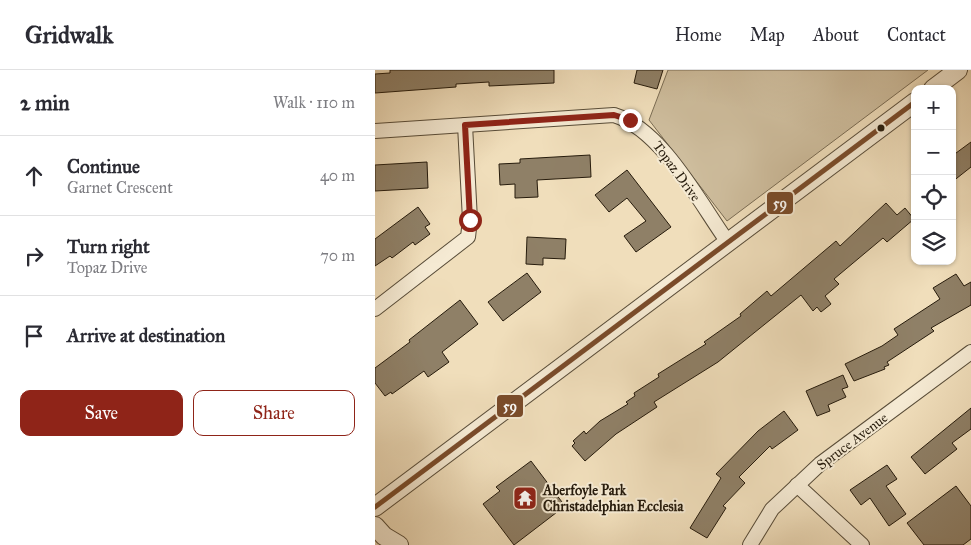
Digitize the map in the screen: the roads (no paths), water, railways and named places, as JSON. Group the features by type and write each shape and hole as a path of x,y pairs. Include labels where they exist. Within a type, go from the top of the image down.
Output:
{"street":[{"path":"938,85 958,70"},
{"path":"375,507 727,241 911,105"},
{"name":"Topaz Drive","path":"375,131 614,115 630,120 661,146 727,241"},
{"path":"375,309 458,247 467,237 470,220 465,125"},
{"name":"Spruce Avenue","path":"750,545 772,509 820,464 971,352"},
{"path":"797,485 862,545"},
{"path":"375,526 384,536 399,545"}],"place":[{"name":"Aberfoyle Park Christadelphian Ecclesia","path":"525,498"}]}
